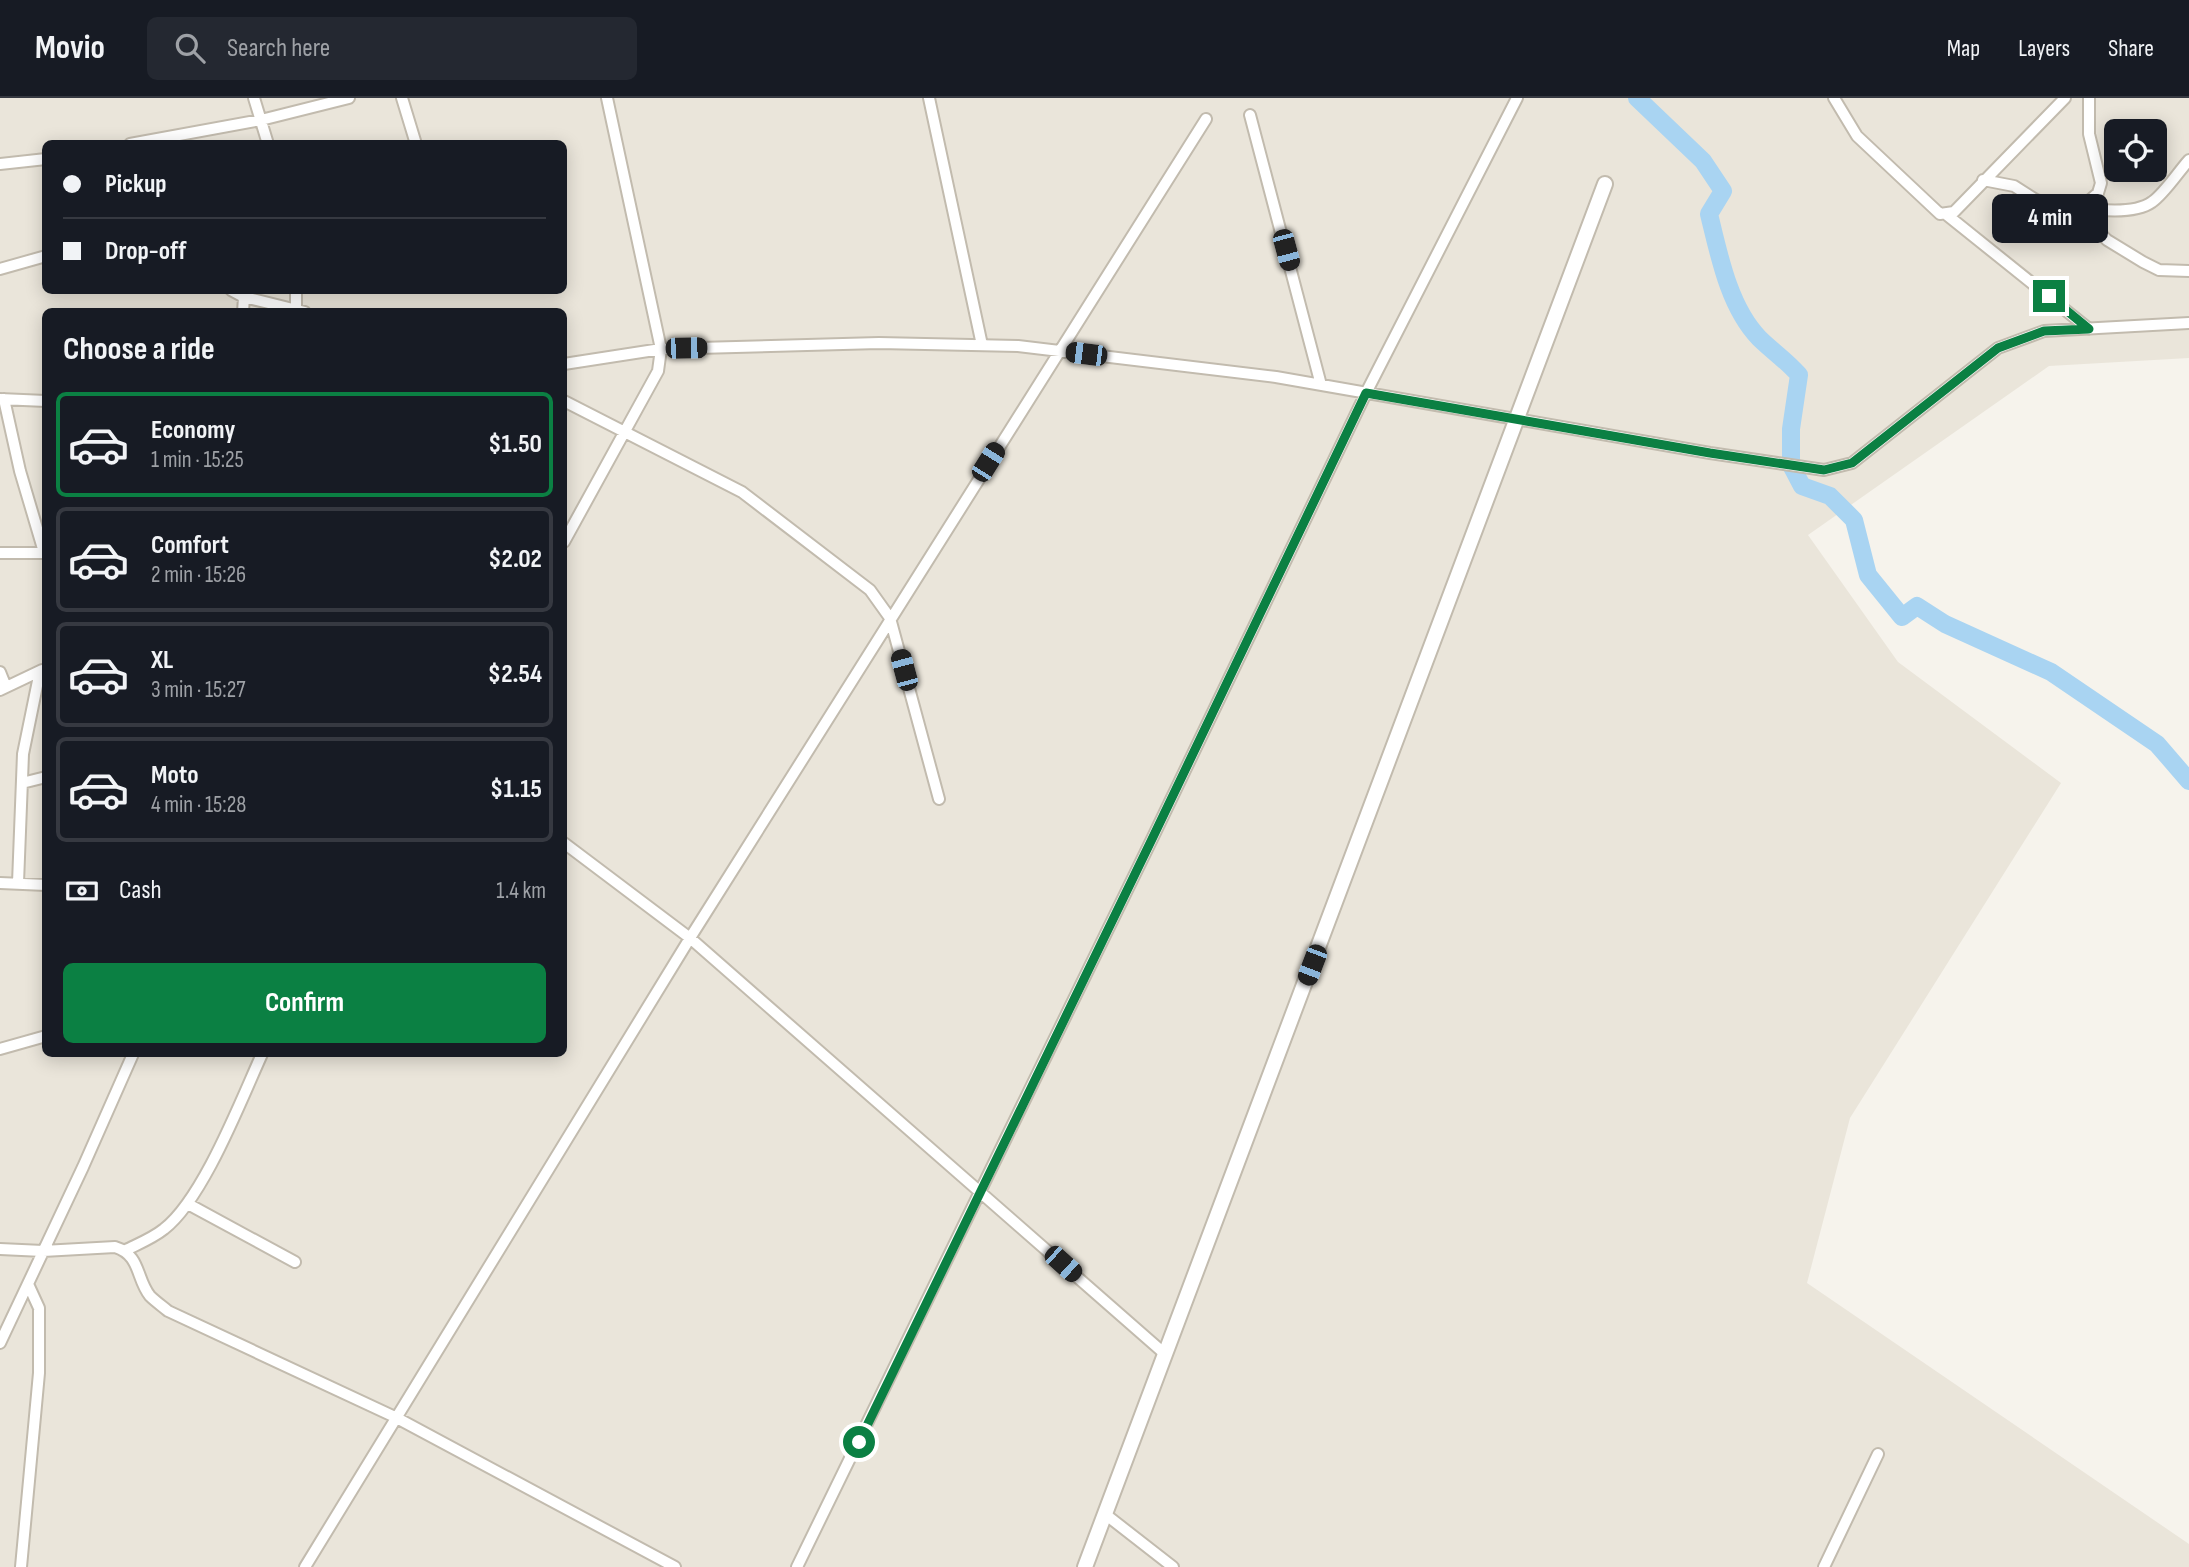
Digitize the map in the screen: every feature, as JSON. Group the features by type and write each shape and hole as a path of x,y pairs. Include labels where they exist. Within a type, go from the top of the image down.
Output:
{"street":[{"path":"254,98 267,140"},
{"path":"152,140 261,120 349,98"},
{"path":"402,98 415,140"},
{"path":"567,537 658,371 661,349 607,98"},
{"path":"929,98 982,345"},
{"path":"797,1567 1366,393 1517,98"},
{"path":"1834,98 1857,136 1940,214 1947,215 2089,329"},
{"path":"1947,215 1954,212 2065,98"},
{"path":"2075,206 2090,200 2098,192 2101,183 2089,134 2089,98"},
{"path":"1250,115 1321,385"},
{"path":"305,1567 690,937 1206,119"},
{"path":"0,164 42,159"},
{"path":"1983,180 2014,186 2036,200 2059,206 2127,210 2152,202 2189,160"},
{"path":"1085,1567 1605,184"},
{"path":"2075,206 2107,240 2143,262 2159,270 2189,271"},
{"path":"0,269 42,257"},
{"path":"238,294 291,308"},
{"path":"243,308 244,297"},
{"path":"567,364 661,349 879,343 1018,346 1276,377 1710,453 1824,470 1852,463 1998,348 2044,331 2189,323"},
{"path":"42,401 2,399 42,543"},
{"path":"567,403 742,492 870,590 890,618 939,799"},
{"path":"0,553 42,553"},
{"path":"0,672 3,689 42,670"},
{"path":"18,883 23,754 42,674"},
{"path":"22,783 42,778"},
{"path":"567,845 690,937 1165,1354"},
{"path":"0,883 42,885"},
{"path":"0,1049 42,1037"},
{"path":"0,1343 132,1057"},
{"path":"126,1250 164,1229 188,1204 212,1161 261,1057"},
{"path":"188,1204 295,1262"},
{"path":"0,1249 43,1251 115,1247 126,1250 149,1295 168,1311 395,1417 675,1567"},
{"path":"21,1567 39,1373 39,1308 28,1284"},
{"path":"1824,1567 1878,1454"},
{"path":"1105,1514 1173,1567"}],"shaded area":[{"path":"0,98 2189,98 2189,358 2049,366 1808,535 1898,662 2061,783 1850,1118 1807,1283 2189,1544 2189,1567 0,1567"}],"waterway":[{"path":"1637,98 1703,161 1723,191 1709,214 1721,263 1733,296 1759,338 1799,375 1791,429 1791,465 1802,486 1830,496 1854,520 1868,575 1902,617 1917,606 1945,624 2051,672 2157,744 2189,781"}],"route":[{"path":"859,1442 1366,393 1710,453 1824,470 1852,463 1998,348 2044,331 2089,329 2049,296"}]}
